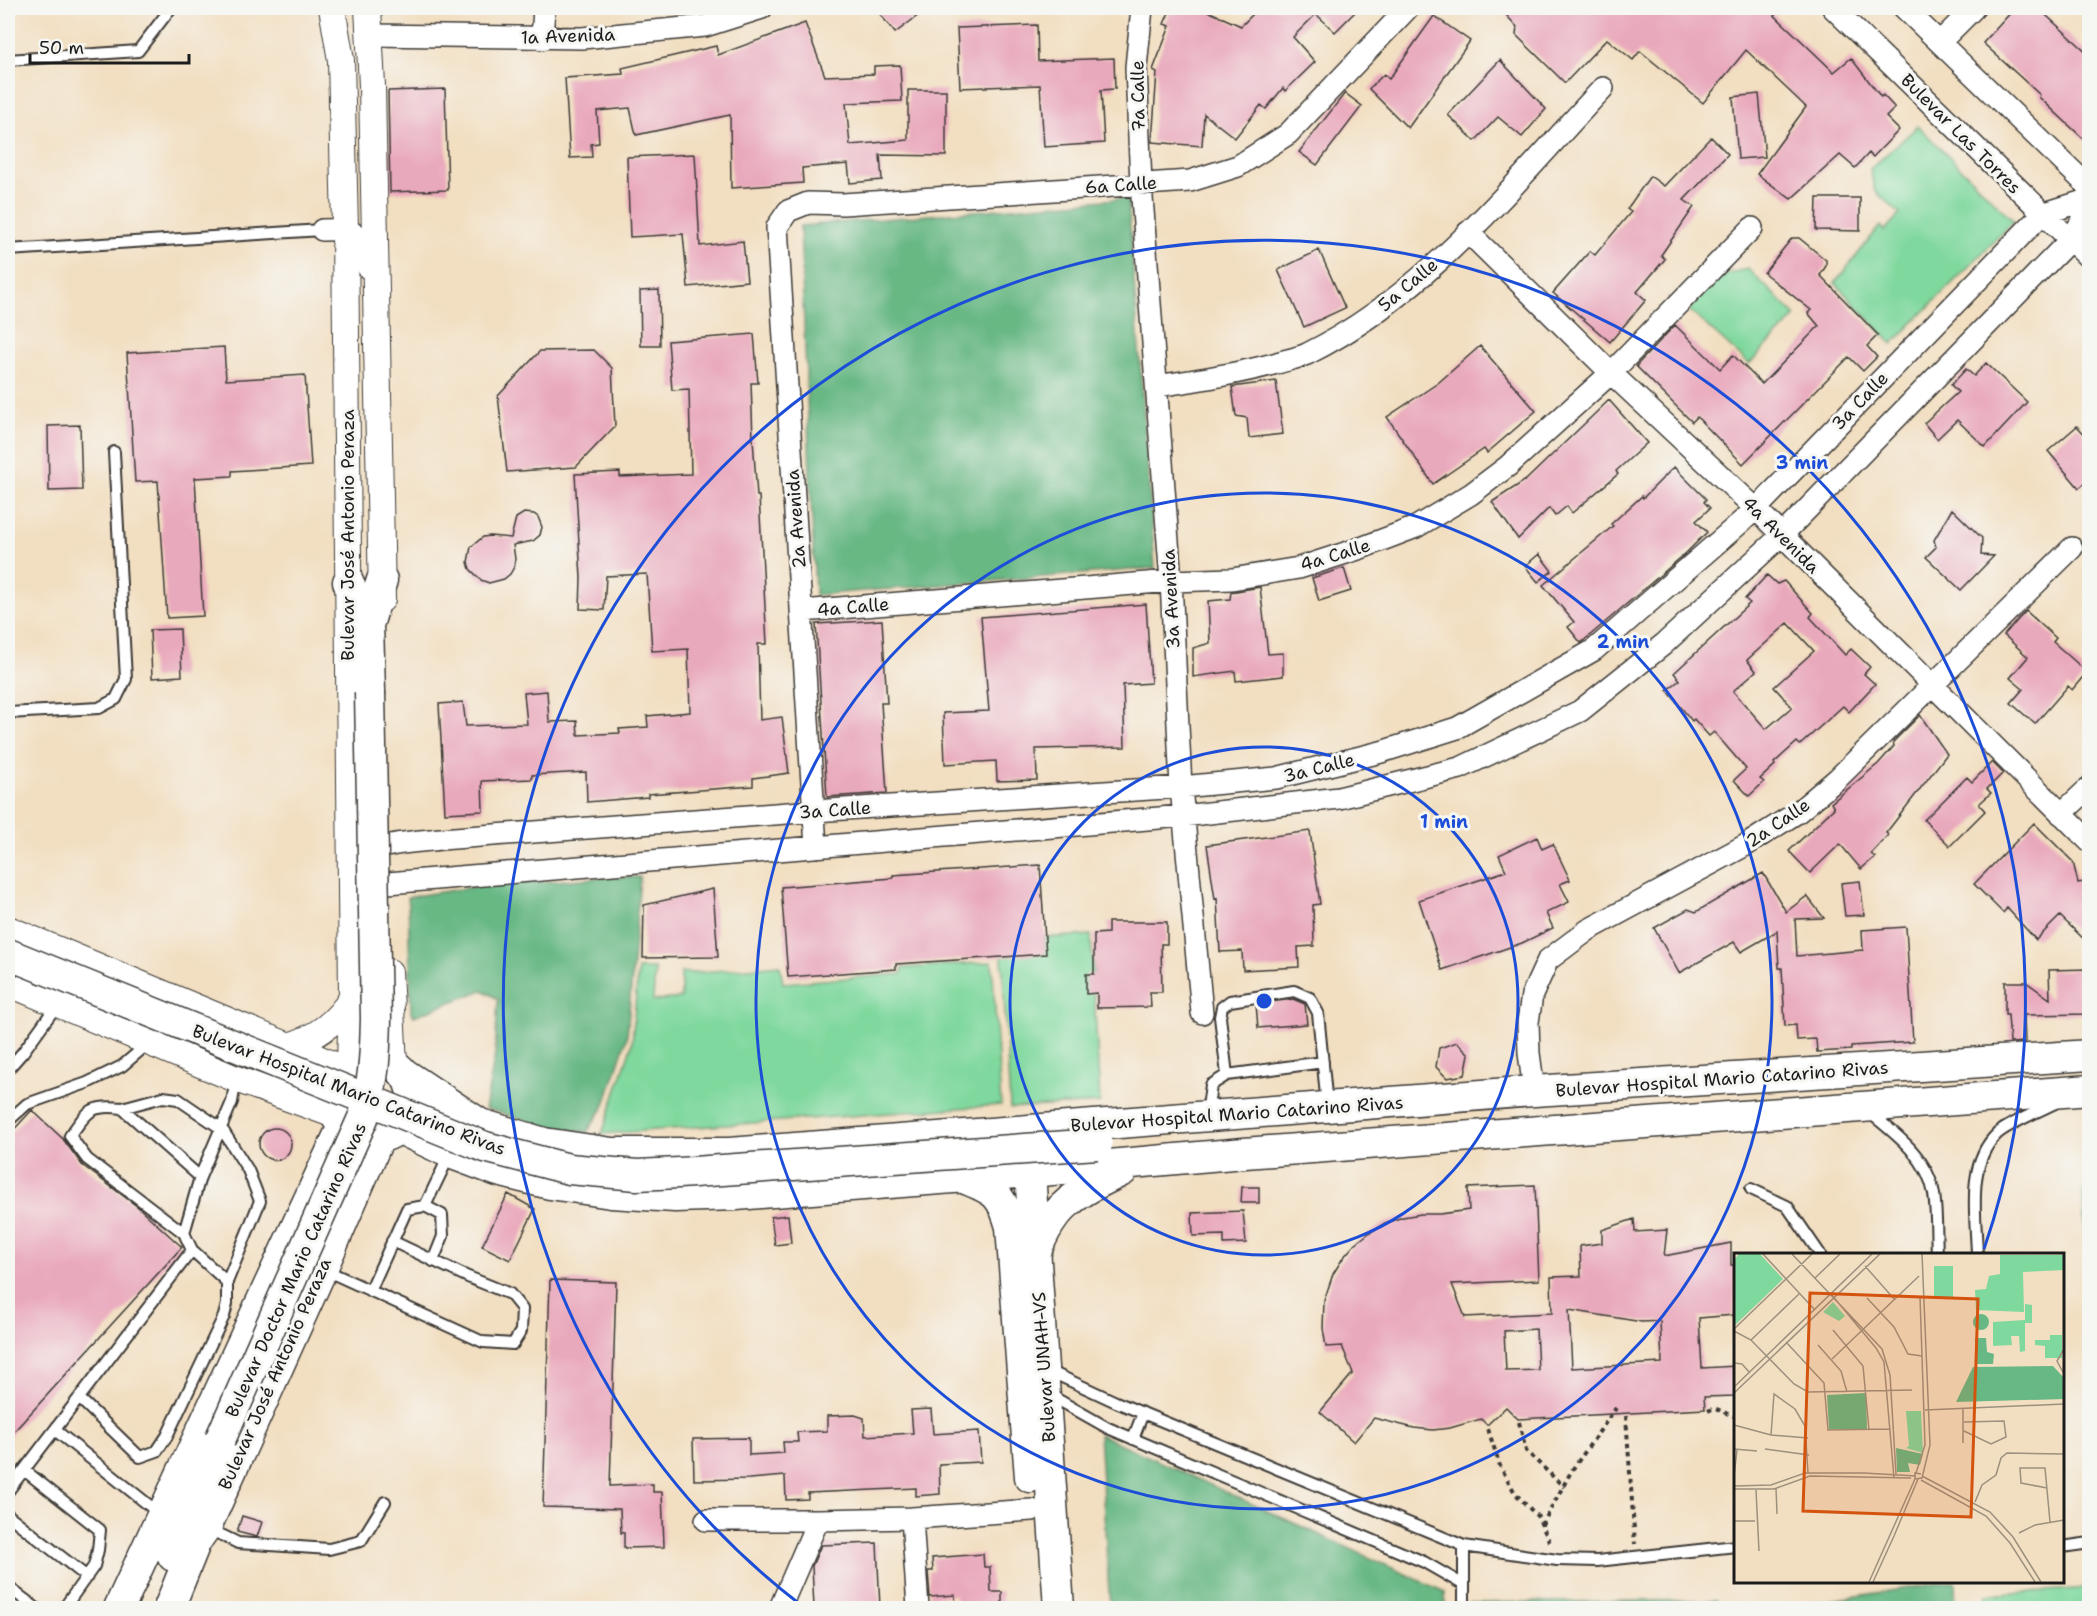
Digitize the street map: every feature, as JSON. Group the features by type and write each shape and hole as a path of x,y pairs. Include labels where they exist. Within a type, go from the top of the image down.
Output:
{"main road":[{"path":"368,624 382,580"},
{"path":"348,582 368,624"},
{"name":"Bulevar Doctor Mario Catarino Rivas","path":"174,1546 363,1119 371,1092 375,1066 376,1019 368,624"},
{"name":"Bulevar Hospital Mario Catarino Rivas","path":"8,954 485,1147 569,1169 637,1175 680,1173 1187,1137"},
{"name":"Bulevar Hospital Mario Catarino Rivas","path":"398,1069 480,1124 544,1143 612,1153 673,1155 729,1153 1534,1091 2090,1055"},
{"path":"361,1059 383,1060 398,1069 409,1084 412,1096 411,1108 406,1119 388,1133 366,1138 353,1134 339,1120 332,1103 332,1091 336,1079 347,1067 361,1059"},
{"name":"Bulevar Hospital Mario Catarino Rivas","path":"388,1133 498,1171 550,1184 611,1193 675,1197 736,1195 1030,1173 1244,1153 2083,1090"},
{"path":"1187,1137 1241,1114"},
{"path":"119,1608 133,1582 339,1120"},
{"name":"Bulevar UNAH-VS","path":"1010,1131 1030,1173 1059,1608"},
{"name":"Bulevar José Antonio Peraza","path":"168,1608 196,1541 206,1527 322,1269 388,1133"},
{"path":"1187,1137 1244,1153"},
{"path":"1036,1252 1051,1220 1066,1204 1086,1189 1141,1162"},
{"name":"Bulevar UNAH-VS","path":"961,1177 991,1190 1000,1198 1011,1227 1038,1608"},
{"path":"133,1582 174,1546"},
{"path":"168,1608 174,1546"}],"street":[{"name":"Bulevar José Antonio Peraza","path":"332,8 341,60 334,229 348,582 352,998 347,1067"},
{"name":"Bulevar José Antonio Peraza","path":"368,8 382,580 388,960 398,1069"},
{"path":"542,39 544,8"},
{"name":"1a Avenida","path":"370,35 582,38 762,8"},
{"name":"7a Calle","path":"1141,184 1136,66 1143,8"},
{"name":"6a Calle","path":"777,227 788,212 808,203 843,204 1190,181 1238,166 1288,134 1408,8"},
{"name":"Bulevar Las Torres","path":"1833,8 2090,259"},
{"path":"1904,8 2090,188"},
{"path":"1940,42 1974,8"},
{"name":"5a Calle","path":"1157,386 1238,374 1306,355 1362,322 1407,289 1468,232 1602,88"},
{"name":"3a Avenida","path":"1141,184 1171,581 1180,787 1202,1013"},
{"name":"3a Calle","path":"350,863 369,851 387,846 441,839 1180,787 1276,778 1381,752 1457,728 1594,650 1756,509 2042,214 2090,199"},
{"name":"3a Calle","path":"388,883 1183,816 1339,798 1460,768 1580,711 1664,644 1782,536 2070,240 2090,209"},
{"name":"2a Avenida","path":"777,227 816,847"},
{"name":"4a Calle","path":"802,611 1171,581 1232,579 1299,568 1362,548 1416,527 1471,494 1508,466 1611,373 1752,228"},
{"path":"334,229 361,238 367,253 377,349"},
{"name":"4a Avenida","path":"1468,232 1611,373 1756,509 2090,842"},
{"name":"2a Calle","path":"1534,1091 1528,1022 1532,995 1548,960 1588,930 1746,845 1798,812 1837,779 2072,548"},
{"path":"2061,814 2090,787"},
{"name":"Bulevar Hospital Mario Catarino Rivas","path":"8,929 288,1046 347,1067"},
{"name":"Bulevar Hospital Mario Catarino Rivas","path":"8,982 149,1043 339,1120"},
{"path":"288,1046 313,1037 325,1029 344,1011 352,998"},
{"path":"706,1520 912,1518 1032,1510"},
{"path":"912,1518 918,1608"},
{"path":"780,1608 818,1520"}],"lane":[{"path":"8,60 138,51 171,8"},
{"path":"8,250 334,229"},
{"path":"8,713 99,708 116,699 126,679 114,452"},
{"path":"1227,1075 1220,1017 1222,1007 1230,1001 1294,991 1310,998 1318,1013 1327,1106"},
{"path":"8,1069 58,1004"},
{"path":"8,1121 27,1104 87,1083 122,1066 149,1043"},
{"path":"1207,1116 1211,1085 1227,1075 1323,1062"},
{"path":"184,1233 200,1177 232,1102 236,1079"},
{"path":"1977,1253 1975,1193 1977,1168 1987,1148 1998,1133 2083,1090"},
{"path":"79,1398 140,1457 157,1451 167,1436 224,1316 227,1304 227,1282 260,1201 248,1170 222,1129 178,1099 163,1096 122,1108 105,1106 87,1112 70,1136 87,1159 184,1233 192,1250 227,1282"},
{"path":"1863,1107 1898,1136 1918,1157 1929,1175 1934,1195 1937,1253"},
{"path":"122,1108 200,1177"},
{"path":"425,1206 450,1153"},
{"path":"1751,1188 1787,1206 1819,1253"},
{"path":"370,1291 407,1209 425,1206 442,1215 443,1236 433,1261"},
{"path":"322,1269 483,1342 513,1344 521,1331 522,1309 510,1294 392,1241"},
{"path":"8,1491 192,1250"},
{"path":"1044,1380 1143,1413 1464,1546 1557,1560 1597,1561 1734,1546"},
{"path":"1044,1380 1108,1428 1424,1562 1464,1585"},
{"path":"1133,1439 1143,1413"},
{"path":"55,1430 162,1516"},
{"path":"24,1470 100,1530 94,1566 64,1608"},
{"path":"206,1527 237,1543 329,1549 361,1542 385,1502"},
{"path":"8,1515 87,1577"},
{"path":"2064,1547 2090,1543"},
{"path":"1464,1546 1464,1608"},
{"path":"8,1587 36,1608"}],"path":[{"path":"1542,1526 1572,1470 1616,1408"},
{"path":"1708,1411 1714,1408 1734,1416"},
{"path":"1626,1416 1636,1557"},
{"path":"1519,1422 1526,1451 1564,1487"},
{"path":"1488,1429 1500,1466 1515,1493 1538,1517 1557,1560"}],"green space":[{"path":"1918,126 2014,221 1892,344 1835,283 1880,226 1884,231 1900,214 1875,191 1870,169"},
{"path":"1128,198 1155,568 815,595 800,226"},
{"path":"1748,269 1796,316 1749,364 1689,310 1707,287 1720,277"},
{"path":"640,877 627,1037 605,1105 587,1132 550,1128 485,1108 495,1054 498,999 483,990 414,1016 411,1012 408,897 480,886"},
{"path":"1091,935 1100,1103 1010,1108 1001,940"},
{"path":"992,962 1001,1105 602,1134 632,1044 638,969 655,969 653,1001 681,998 681,972 780,965 783,983 901,974 903,968"},
{"path":"2083,1191 2090,1191 2089,1371"},
{"path":"1099,1434 1445,1592 1445,1608 1110,1608"},
{"path":"1942,1583 1955,1583 1956,1608 1792,1608 1792,1606"},
{"path":"2089,1588 2089,1608 1985,1608 1987,1595"},
{"path":"1717,1600 1717,1608 1470,1608 1470,1603"}],"building":[{"path":"875,8 928,8 895,33"},
{"path":"1171,8 1201,8 1241,26 1259,8 1359,8 1335,32 1316,14 1293,37 1315,62 1285,91 1283,88 1266,109 1261,105 1235,138 1204,114 1202,146 1152,142 1157,72 1153,70 1170,26 1164,24"},
{"path":"1500,8 1767,8 1834,72 1851,58 1881,97 1883,95 1895,108 1886,117 1899,130 1873,157 1869,153 1855,168 1840,155 1791,199 1757,174 1806,107 1746,50 1703,103 1640,51 1633,60 1607,39 1565,83 1516,35 1517,27"},
{"path":"2015,8 2038,8 2090,55 2090,145 1983,43"},
{"path":"1434,16 1470,41 1408,128 1369,89 1384,74 1389,79"},
{"path":"805,23 825,76 874,74 874,66 900,65 902,101 846,103 850,145 908,140 908,90 946,90 946,156 880,155 882,180 850,183 848,164 802,168 803,183 731,188 730,115 636,135 630,108 597,111 599,143 591,144 592,157 570,158 565,78 623,74 622,68 716,46 718,55"},
{"path":"1037,25 1038,61 1114,58 1115,89 1101,90 1104,143 1044,147 1040,85 960,88 957,28"},
{"path":"1500,60 1546,109 1522,137 1498,117 1475,141 1448,115"},
{"path":"445,89 448,190 390,192 388,91"},
{"path":"1345,93 1362,106 1317,165 1299,152"},
{"path":"1759,94 1765,157 1738,159 1733,97"},
{"path":"1711,137 1728,154 1684,200 1694,207 1661,255 1665,259 1637,292 1646,300 1610,342 1553,293 1590,251 1595,255 1631,212 1627,209 1650,176 1664,186"},
{"path":"695,154 700,246 743,241 747,281 688,287 683,234 630,237 627,157"},
{"path":"1817,198 1860,198 1860,231 1816,230"},
{"path":"1792,238 1799,238 1826,260 1826,266 1820,275 1878,335 1867,346 1877,357 1863,371 1849,357 1743,464 1697,417 1692,422 1636,366 1675,325 1720,369 1733,355 1762,384 1819,326 1808,313 1811,310 1764,273"},
{"path":"1319,250 1345,308 1304,327 1278,270"},
{"path":"659,290 660,346 641,346 640,291"},
{"path":"754,334 758,383 751,383 753,439 757,496 759,496 767,644 758,644 760,720 782,717 789,773 753,778 753,786 648,794 648,797 587,802 586,772 532,775 532,779 482,781 483,811 445,813 439,704 463,702 466,726 527,724 524,693 547,691 549,722 577,721 578,735 620,733 619,729 648,727 647,716 690,712 688,649 652,651 647,574 606,576 604,610 580,609 581,578 575,474 620,472 620,477 691,474 689,389 672,390 668,341"},
{"path":"1480,346 1536,411 1487,453 1484,449 1433,484 1387,417 1438,383"},
{"path":"224,347 226,380 305,375 311,466 232,471 232,476 195,478 203,616 167,618 158,481 135,482 127,353"},
{"path":"594,350 612,368 615,426 576,467 507,472 498,396 540,351"},
{"path":"1986,363 2027,402 1985,447 1957,420 1937,439 1924,423 1958,392 1951,385 1966,369 1974,376"},
{"path":"1276,381 1283,434 1249,438 1247,418 1236,416 1232,387"},
{"path":"1609,400 1647,443 1616,471 1618,474 1572,513 1567,506 1555,516 1549,508 1518,539 1492,502 1526,480"},
{"path":"80,425 82,490 49,491 48,426"},
{"path":"2077,426 2090,440 2090,479 2079,488 2048,451"},
{"path":"1674,467 1706,499 1704,502 1710,508 1696,521 1707,532 1686,553 1581,643 1568,627 1574,622 1543,585 1613,526 1611,524 1642,496 1643,498"},
{"path":"1952,509 1982,538 1981,555 1994,556 1961,590 1926,557 1936,547 1934,540"},
{"path":"524,513 538,517 542,527 540,535 533,541 513,545 514,567 504,579 489,583 481,580 470,569 468,562 471,547 483,537 511,538 516,518"},
{"path":"1539,554 1552,571 1538,582 1525,566"},
{"path":"1344,568 1351,591 1319,601 1312,578"},
{"path":"1767,575 1777,584 1784,581 1813,613 1810,617 1845,655 1851,649 1870,667 1864,674 1875,684 1849,712 1843,706 1800,745 1797,742 1774,763 1775,765 1760,779 1764,782 1749,796 1734,780 1746,769 1714,732 1709,736 1694,719 1692,721 1667,690 1680,680 1674,673 1750,603 1745,599","holes":["1788,623 1814,651 1774,687 1792,707 1766,729 1733,691 1756,671 1747,660"]},
{"path":"1260,587 1268,654 1283,653 1283,676 1236,681 1235,671 1193,677 1193,648 1210,643 1208,601 1230,599 1231,592"},
{"path":"1146,604 1151,683 1123,685 1125,747 1036,749 1037,780 997,781 996,761 945,764 943,713 989,711 981,617"},
{"path":"2026,611 2056,638 2053,642 2087,672 2072,690 2068,686 2035,724 2011,703 2023,689 2010,678 2028,657 2004,635"},
{"path":"882,620 887,703 881,703 887,793 827,797 816,624"},
{"path":"180,629 182,676 152,678 150,630"},
{"path":"1920,715 1947,754 1886,833 1888,835 1871,854 1875,857 1861,869 1840,844 1810,873 1789,851 1834,808 1831,803 1878,764 1894,746 1893,742"},
{"path":"1992,762 2003,773 1987,789 1991,793 1979,804 1985,811 1950,846 1924,820 1967,777 1972,782"},
{"path":"2034,823 2073,862 2078,883 2090,881 2090,945 2060,916 2036,940 2007,908 2003,913 1974,884"},
{"path":"1310,831 1320,904 1313,905 1314,946 1298,947 1299,967 1243,970 1242,951 1220,952 1217,898 1215,899 1207,845"},
{"path":"1537,837 1542,849 1553,844 1570,880 1560,884 1569,902 1546,913 1553,928 1522,943 1442,970 1419,900 1506,871 1499,855"},
{"path":"1040,865 1046,954 896,964 896,969 788,977 781,887 893,878 893,875"},
{"path":"1763,873 1786,912 1807,896 1824,918 1795,919 1797,956 1863,950 1862,930 1906,927 1913,1042 1851,1046 1851,1050 1817,1052 1816,1039 1797,1040 1796,1025 1785,1026 1782,968 1779,968 1777,931 1741,952 1734,942 1679,973 1654,928 1688,909 1696,912"},
{"path":"1860,881 1864,915 1845,916 1841,883"},
{"path":"713,889 718,957 643,958 644,905"},
{"path":"1108,922 1167,922 1167,944 1161,944 1162,992 1150,992 1151,1007 1097,1008 1097,993 1086,994 1086,974 1094,974 1094,934 1108,933"},
{"path":"2090,969 2090,1014 2024,1015 2025,1042 2010,1043 2008,1015 2005,1015 2005,982 2026,982 2050,999 2049,970"},
{"path":"1293,999 1305,1004 1307,1024 1258,1028 1256,1004"},
{"path":"1457,1042 1469,1054 1465,1075 1447,1078 1436,1067 1439,1048"},
{"path":"32,1110 63,1139 82,1165 138,1207 182,1247 8,1438 8,1136"},
{"path":"275,1128 286,1133 291,1144 286,1155 275,1160 264,1155 259,1144 264,1133"},
{"path":"1535,1185 1539,1280 1452,1284 1465,1317 1552,1313 1551,1277 1581,1276 1580,1246 1602,1243 1602,1230 1634,1219 1635,1232 1667,1230 1664,1256 1731,1243 1731,1265 1734,1265 1734,1315 1699,1318 1702,1368 1734,1366 1734,1396 1704,1397 1705,1409 1518,1419 1506,1407 1487,1425 1481,1419 1450,1428 1433,1430 1414,1428 1374,1418 1354,1442 1320,1412 1353,1373 1342,1346 1326,1347 1323,1328 1324,1301 1333,1274 1355,1244 1385,1223 1421,1214 1469,1210 1468,1188","holes":["1569,1310 1642,1322 1660,1321 1662,1363 1572,1368","1536,1329 1538,1370 1506,1371 1504,1331"]},
{"path":"1242,1187 1259,1187 1259,1203 1241,1203"},
{"path":"508,1194 535,1209 510,1260 482,1246"},
{"path":"1243,1211 1246,1243 1224,1244 1224,1235 1193,1236 1192,1213"},
{"path":"788,1215 791,1243 775,1245 771,1217"},
{"path":"550,1280 616,1282 610,1486 653,1484 653,1492 662,1492 664,1547 624,1548 620,1509 543,1507"},
{"path":"931,1409 933,1434 979,1431 981,1462 939,1464 940,1494 916,1496 916,1488 808,1493 808,1499 786,1500 785,1476 694,1480 693,1439 749,1438 749,1455 784,1453 783,1442 798,1442 797,1432 827,1431 827,1416 855,1415 864,1418 865,1436 913,1433 911,1410"},
{"path":"242,1516 262,1522 257,1537 237,1532"},
{"path":"877,1543 880,1608 814,1608 812,1566 821,1545"},
{"path":"983,1554 984,1567 990,1567 991,1592 1002,1592 1002,1608 956,1608 955,1595 930,1597 928,1571 933,1571 932,1558"}]}
